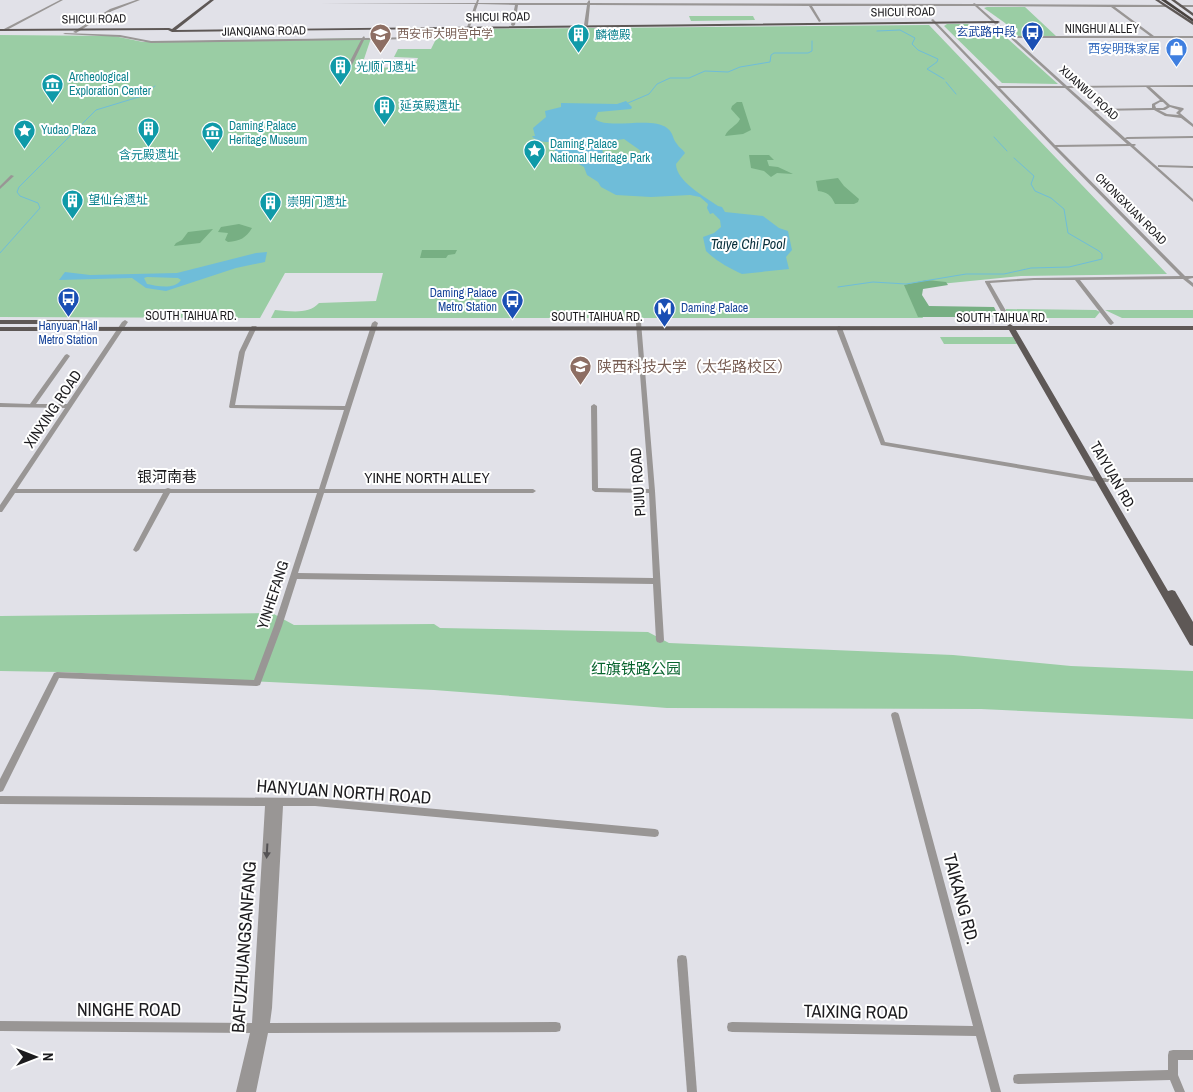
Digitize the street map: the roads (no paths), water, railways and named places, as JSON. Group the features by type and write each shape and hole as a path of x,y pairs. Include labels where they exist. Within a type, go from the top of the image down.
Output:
{"highway":[{"path":"1163,2 1193,19"},
{"path":"1163,2 1193,19"}],"main road":[{"path":"172,29 207,0"},
{"path":"172,29 212,0"},
{"path":"1173,0 1193,19"},
{"name":"SHICUI ROAD","path":"172,29 933,21"},
{"name":"SHICUI ROAD","path":"2,29 294,29 512,25 995,21"},
{"name":"SOUTH TAIHUA RD.","path":"0,322 254,328 374,326"},
{"name":"SOUTH TAIHUA RD.","path":"639,325 840,328 1193,323"},
{"name":"SOUTH TAIHUA RD.","path":"0,329 123,325 1193,328"},
{"name":"TAIYUAN RD.","path":"1013,326 1193,642"},
{"name":"TAIYUAN RD.","path":"1101,478 1193,630"}],"street":[{"path":"2,29 62,0"},
{"path":"73,34 111,10 138,0"},
{"path":"681,0 682,5"},
{"path":"861,0 865,6"},
{"path":"1065,0 1078,5"},
{"path":"322,3 352,1 478,1 682,5 865,6 974,3 1112,6 1154,37"},
{"path":"470,26 478,1"},
{"path":"586,25 589,2"},
{"path":"974,3 1112,6 1163,2"},
{"path":"512,25 517,3"},
{"name":"XUANWU ROAD","path":"974,3 1193,197"},
{"path":"809,6 819,22"},
{"path":"1180,6 1193,6"},
{"name":"CHONGXUAN ROAD","path":"933,21 996,87 1190,278 1193,286"},
{"name":"JIANQIANG ROAD","path":"65,34 120,36 152,42 364,37 465,38 470,26"},
{"path":"287,39 294,29"},
{"path":"348,69 364,37"},
{"name":"NINGHUI ALLEY","path":"1013,37 1193,37"},
{"name":"XUANWU ROAD","path":"1068,86 1127,138 1193,202 1190,204 1193,207"},
{"path":"1148,86 1169,106 1182,109 1178,113"},
{"path":"996,87 1193,86"},
{"path":"1154,109 1153,105 1156,102 1164,101"},
{"path":"1164,109 1169,106"},
{"path":"1154,109 1166,115 1183,117"},
{"path":"1096,110 1164,109 1178,113 1193,126"},
{"path":"1127,138 1193,137"},
{"path":"1057,146 1134,145"},
{"path":"1159,166 1193,167"},
{"path":"0,188 12,176"},
{"path":"1077,278 1111,323"},
{"path":"1013,326 987,282 1077,278 1190,278"},
{"name":"XINXING ROAD","path":"0,510 123,325"},
{"name":"PIJIU ROAD","path":"639,325 652,491 660,640"},
{"name":"YINHEFANG","path":"0,788 57,675 257,683 294,576 374,326"},
{"path":"254,328 242,352 232,408 348,408"},
{"path":"840,328 883,444 1101,478 1193,478"},
{"path":"32,405 67,356"},
{"path":"0,405 70,406"},
{"path":"594,406 595,490 652,491"},
{"path":"136,550 168,490"},
{"name":"银河南巷","path":"13,491 322,490"},
{"name":"YINHE NORTH ALLEY","path":"322,490 533,491"},
{"path":"294,576 657,581"},
{"name":"TAIKANG RD.","path":"895,715 996,1092"},
{"name":"HANYUAN NORTH ROAD","path":"0,800 315,802 655,833"},
{"name":"BAFUZHUANGSANFANG","path":"251,1092 260,1028 274,802"},
{"path":"682,960 692,1092"},
{"name":"NINGHE ROAD","path":"0,1026 260,1028 556,1027"},
{"name":"BAFUZHUANGSANFANG","path":"241,1092 260,1028"},
{"name":"TAIXING ROAD","path":"732,1028 980,1031"},
{"path":"1180,1092 1173,1075 1173,1055 1193,1055"},
{"path":"1018,1079 1173,1075"}],"water":[{"name":"Taiye Chi Pool","path":"626,101 632,107 631,109 598,112 595,119 610,123 651,123 667,128 675,142 685,153 676,164 677,170 692,188 722,207 725,212 763,216 779,228 788,231 792,250 786,257 789,269 742,274 732,269 706,251 703,237 714,233 721,227 720,220 713,213 710,214 707,208 708,204 700,197 690,195 651,197 616,195 601,187 598,182 587,175 584,167 554,150 552,142 538,141 532,136 535,136 533,128 546,117 545,111 561,107 561,103 617,104","holes":["624,139 641,151 633,159 620,162 604,158 602,148 606,143 604,142"]},
{"path":"267,252 265,262 236,268 166,291 146,288 132,278 59,280 65,272 90,275 177,273 256,253","holes":["144,278 178,278 181,280 170,286 147,284"]}],"waterway":[{"path":"877,31 900,30 915,38 912,44 918,50 938,59 937,62 927,69 944,79"},
{"path":"628,103 649,94 657,84 670,78 689,78 705,71 728,72 740,67 770,62 771,55 774,53 808,53 812,51 812,41"},
{"path":"946,82 956,94"},
{"path":"0,253 40,208 38,203 20,196 17,192 19,187 96,110 142,96 155,86"},
{"path":"994,137 1007,151"},
{"path":"838,287 873,282 906,284 966,274 1004,274 1031,268 1069,267 1102,259 1102,254 1099,251 1068,233 1064,209 1051,198 1035,191 1031,184 1034,176 1014,158"}],"place":[{"name":"玄武路中段","path":"1032,51"},
{"name":"西安市大明宫中学","path":"381,53"},
{"name":"麟德殿","path":"579,54"},
{"name":"西安明珠家居","path":"1176,68"},
{"name":"光顺门遗址","path":"340,86"},
{"name":"Archeological Exploration Center","path":"53,103"},
{"name":"延英殿遗址","path":"384,125"},
{"name":"含元殿遗址","path":"149,147"},
{"name":"Yudao Plaza","path":"25,149"},
{"name":"Daming Palace Heritage Museum","path":"213,152"},
{"name":"Daming Palace National Heritage Park","path":"534,170"},
{"name":"望仙台遗址","path":"72,219"},
{"name":"崇明门遗址","path":"271,221"},
{"name":"Hanyuan Hall Metro Station","path":"68,318"},
{"name":"Daming Palace Metro Station","path":"513,319"},
{"name":"Daming Palace","path":"665,327"},
{"name":"陕西科技大学（太华路校区）","path":"581,386"}],"park label":[{"name":"红旗铁路公园","path":"636,669"}]}
